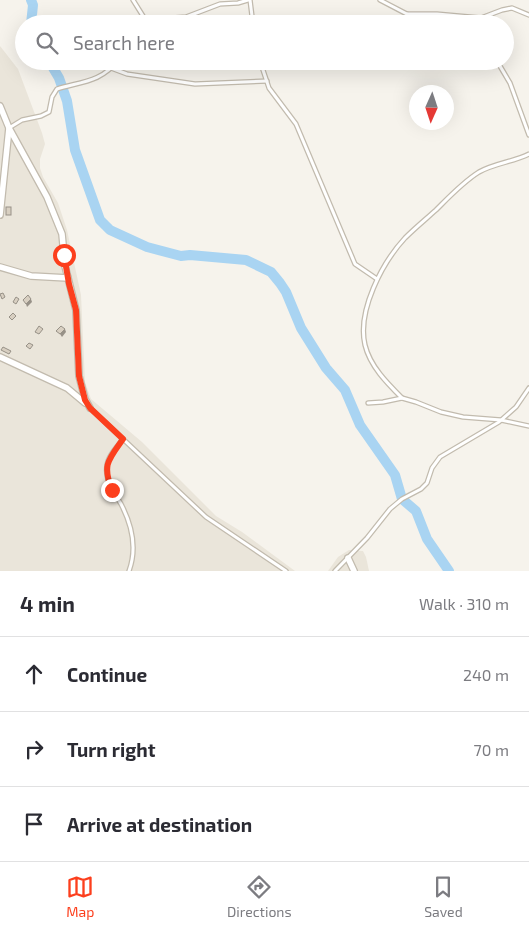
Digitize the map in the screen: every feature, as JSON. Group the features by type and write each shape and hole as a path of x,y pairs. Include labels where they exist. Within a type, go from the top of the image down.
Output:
{"street":[{"path":"0,106 9,128 48,197 62,234 68,278 76,310 79,376 85,400 90,408"},
{"path":"0,215 9,128"},
{"path":"0,267 30,276 68,278"},
{"path":"0,358 67,388 90,408"},
{"path":"348,558 354,571"}],"lane":[{"path":"133,0 140,15"},
{"path":"191,15 220,4 249,0 252,15"},
{"path":"380,0 407,14 448,15"},
{"path":"489,15 512,8 529,15"},
{"path":"9,128 22,120 41,116 49,112 52,98 57,89 91,81 108,70"},
{"path":"116,70 127,74 195,84 267,81"},
{"path":"263,70 269,88 296,124 355,264 377,279"},
{"path":"502,70 510,83 529,135"},
{"path":"402,398 377,370 369,358 365,345 363,322 377,279 406,238 463,184 492,165 521,158 529,154"},
{"path":"335,571 368,538 390,509 427,483 432,468 440,457 474,439 501,420 516,407 529,388"},
{"path":"368,403 402,398 441,412 463,417 501,420 529,426"},
{"path":"90,408 206,517 286,571"},
{"path":"123,439 109,458 106,472 132,535 134,550 129,571"}],"shaded area":[{"path":"0,46 15,65 15,70 18,70 45,144 40,159 40,168 58,203 67,230 81,295 85,382 91,399 142,442 216,516 242,532 295,571 0,571"},
{"path":"349,550 363,551 369,571 328,571 338,557"}],"building":[{"path":"6,207 11,207 11,215 6,215"},
{"path":"3,293 5,297 2,299 0,294"},
{"path":"28,295 31,299 26,304 23,300"},
{"path":"16,297 19,299 16,304 13,302"},
{"path":"13,313 16,316 12,320 9,317"},
{"path":"39,326 43,329 39,334 35,332"},
{"path":"61,326 65,329 60,334 56,331"},
{"path":"29,343 33,345 30,349 26,346"},
{"path":"3,347 11,351 9,354 1,350"}],"waterway":[{"path":"31,0 33,5 32,15"},
{"path":"54,70 67,101 75,150 100,220 110,230 147,247 181,256 190,255 246,260 271,272 286,292 301,328 326,368 345,390 360,425 395,475 402,499 416,511 427,539 449,571"}],"route":[{"path":"64,255 71,295 76,310 76,340 82,391 90,408 123,439 109,458 107,464 106,472 112,490"}]}
